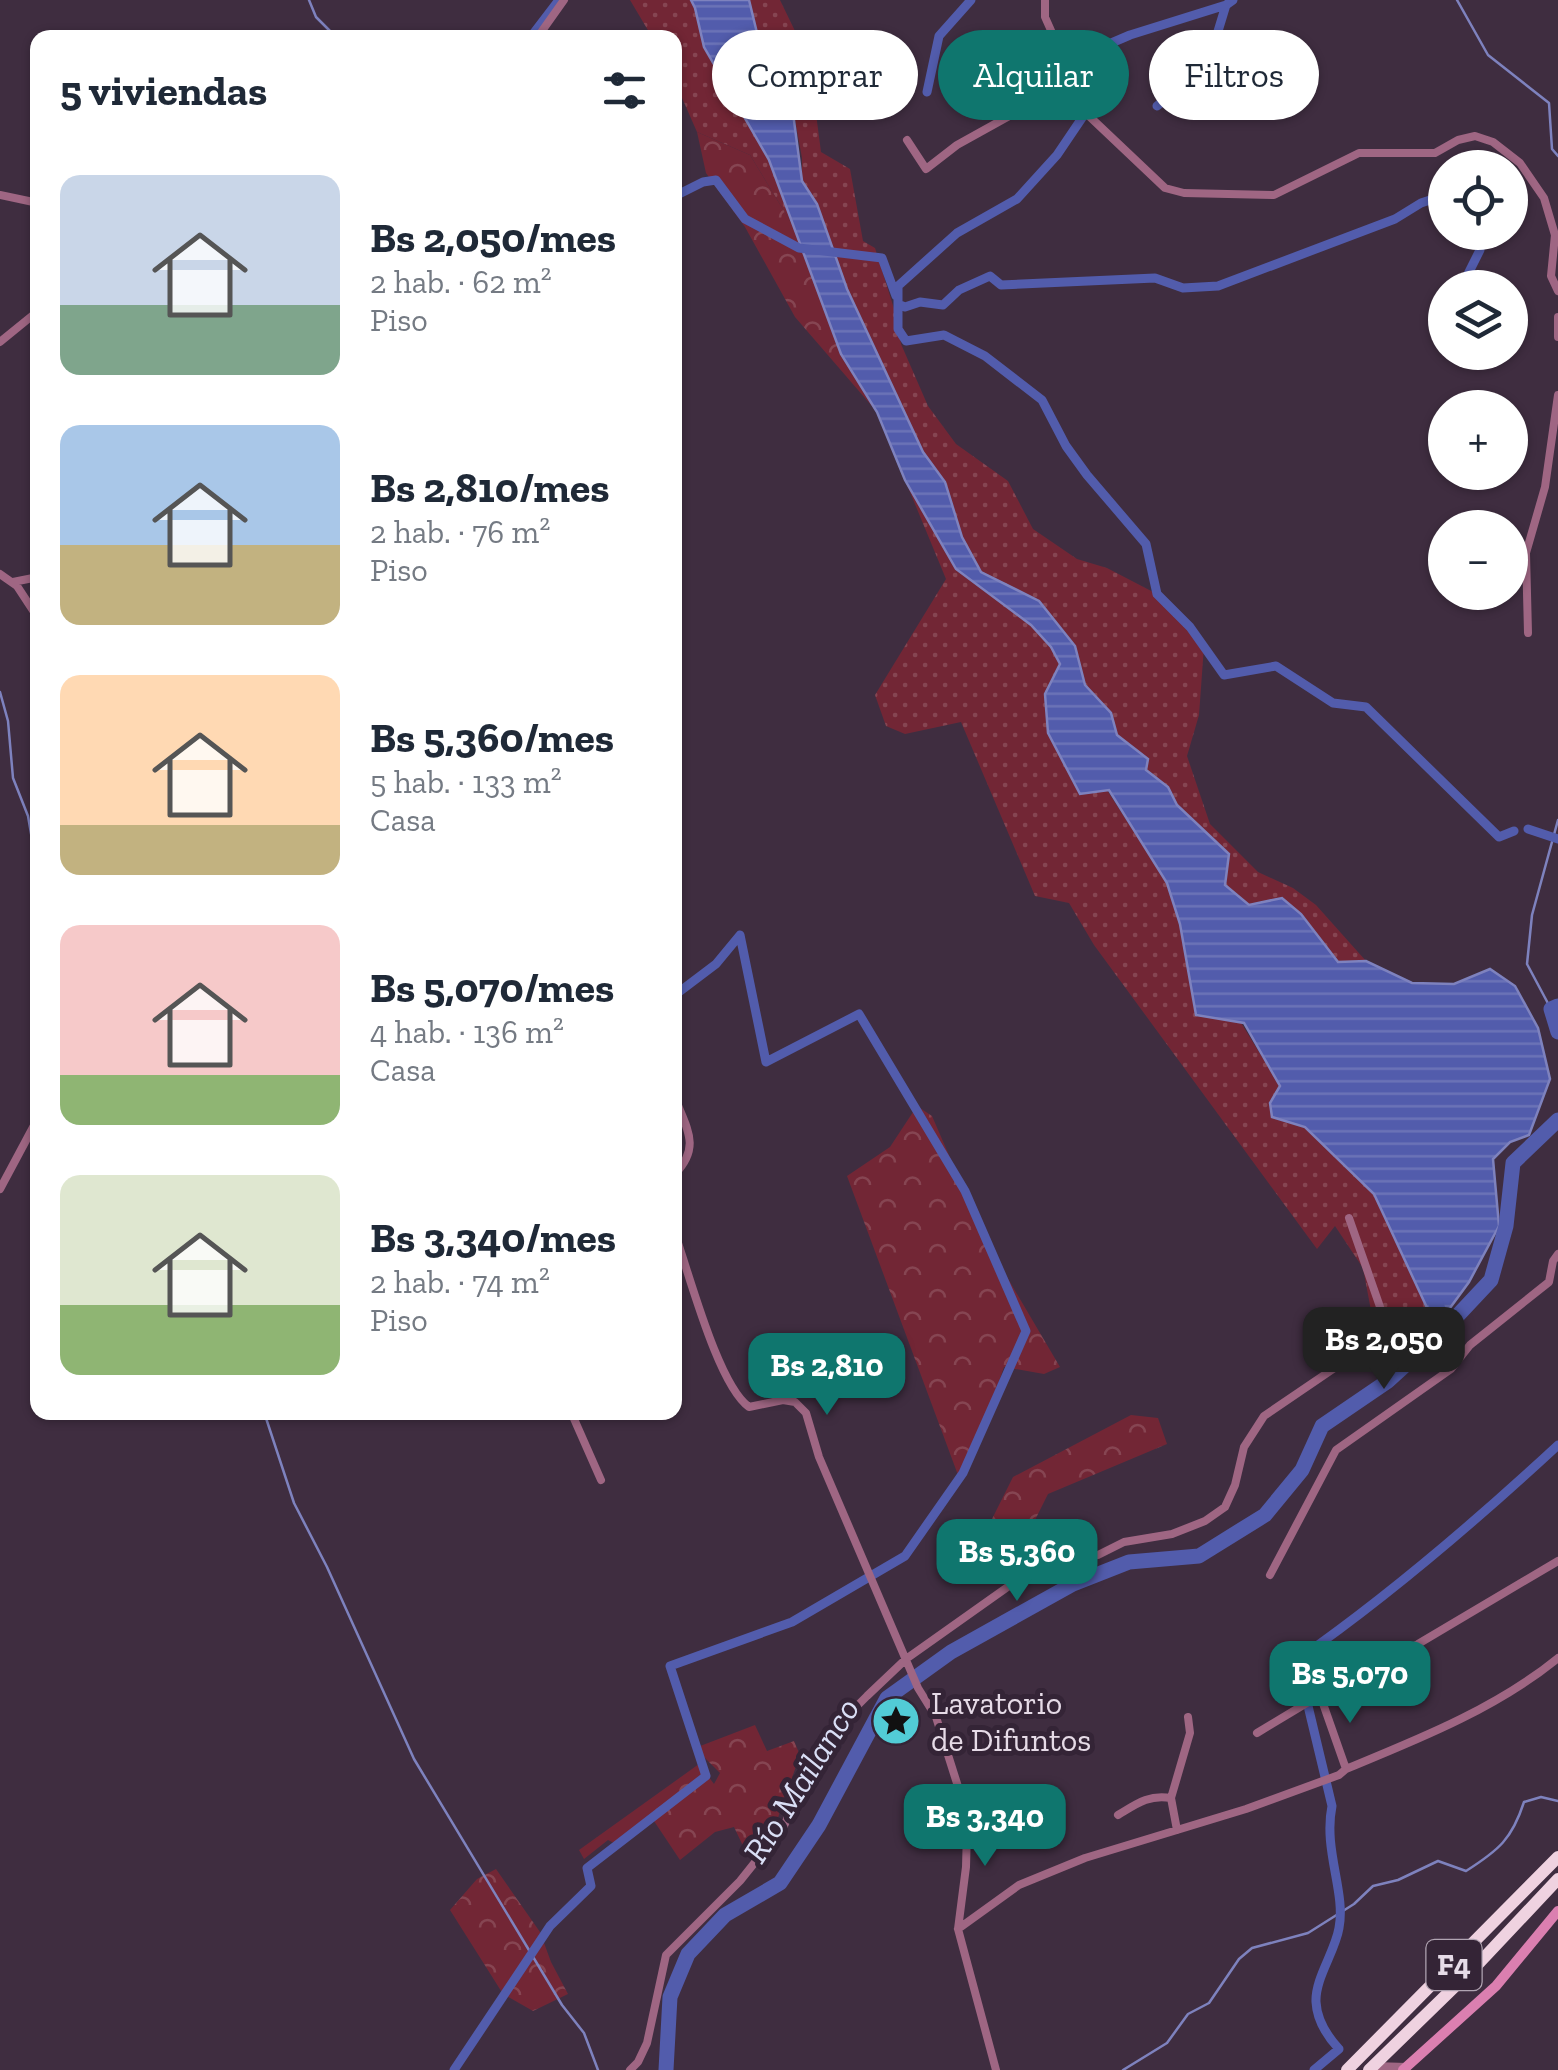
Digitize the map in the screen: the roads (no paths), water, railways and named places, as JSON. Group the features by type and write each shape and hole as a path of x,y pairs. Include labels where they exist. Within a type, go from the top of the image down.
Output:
{"highway":[{"name":"F4","path":"1346,2070 1558,1858"},
{"name":"F4","path":"1371,2068 1558,1880"}],"street":[{"path":"543,30 564,0"},
{"path":"1045,0 1045,17 1050,30"},
{"path":"907,140 926,169 957,145 1003,120"},
{"path":"1093,120 1165,188 1184,193 1274,195 1359,152 1435,153 1475,136 1494,142 1520,162 1544,198 1555,235 1551,276 1558,291"},
{"path":"0,195 30,201"},
{"path":"1558,317 1558,338"},
{"path":"0,342 30,318"},
{"path":"1528,633 1526,553 1545,487 1558,395"},
{"path":"0,574 13,582 30,606"},
{"path":"13,582 30,579"},
{"path":"682,1120 691,1148 682,1166"},
{"path":"0,1189 30,1133"},
{"path":"630,2070 646,2042 666,1956 740,1882 784,1826 810,1767 838,1724 906,1658 1009,1586 1124,1542 1172,1534 1205,1521 1225,1507 1244,1447 1264,1416 1360,1350 1386,1324 1349,1218"},
{"path":"682,1254 724,1373 739,1400 748,1407 783,1400 795,1402 806,1412 819,1458 918,1688 936,1716 961,1796 967,1830 958,1929 996,2070"},
{"path":"1270,1575 1336,1450 1451,1369 1470,1345 1549,1282 1558,1254"},
{"path":"575,1420 601,1480"},
{"path":"1256,1733 1558,1561"},
{"path":"958,1929 1020,1886 1086,1858 1306,1789 1406,1744 1525,1685 1558,1658"},
{"path":"1320,1695 1346,1769"},
{"path":"1177,1830 1171,1798 1190,1733 1188,1717"},
{"path":"1118,1814 1146,1799 1171,1798"},
{"path":"1371,2068 1405,2068 1496,1986 1558,1911"}],"water":[{"path":"691,0 749,0 756,30 712,30 712,61 704,47"},
{"path":"746,120 794,120 802,181 817,204 847,289 923,452 945,482 962,537 981,572 1039,601 1075,646 1085,685 1111,713 1117,735 1148,759 1146,770 1168,787 1177,805 1229,854 1225,885 1249,905 1282,898 1301,914 1338,962 1366,961 1412,983 1454,984 1490,969 1515,986 1538,1028 1550,1079 1529,1135 1510,1142 1493,1159 1499,1226 1469,1282 1436,1327 1374,1194 1305,1127 1272,1117 1270,1103 1280,1086 1244,1023 1196,1015 1180,924 1167,883 1109,790 1080,794 1048,733 1045,694 1060,664 1031,625 956,569 905,480 877,412 841,354 769,160"}],"waterway":[{"path":"309,0 316,17 329,30"},
{"path":"536,30 559,0"},
{"path":"927,92 939,36 971,0"},
{"path":"1129,35 1233,0"},
{"path":"1457,0 1488,55 1549,103 1552,149 1558,156"},
{"path":"1218,30 1226,5"},
{"path":"1081,120 1057,155 1017,199 957,233 898,286 898,329 906,341 944,335 985,356 1042,400 1066,446 1146,544 1157,594 1190,627 1224,675 1276,666 1333,703 1366,707 1499,837 1514,831"},
{"path":"682,192 716,180 745,219 799,248 882,258 896,296"},
{"path":"900,305 943,305 959,290 990,276 1001,285 1155,278 1183,288 1218,286 1395,219 1428,201"},
{"path":"1470,270 1480,250"},
{"path":"0,692 8,721 13,778 30,828"},
{"path":"1551,1009 1527,964 1532,915 1558,820"},
{"path":"1528,829 1558,839"},
{"path":"454,2070 550,1926 591,1886 587,1868 706,1776 670,1666 792,1622 905,1556 963,1473 1026,1331 965,1191 859,1014 766,1062 740,935 716,964 682,990"},
{"name":"Río Mailanco","path":"1558,1006 1551,1009 1558,1032"},
{"name":"Río Mailanco","path":"666,2070 670,1997 688,1954 725,1915 780,1883 819,1825 887,1698 951,1652 1073,1584 1129,1562 1199,1556 1265,1515 1302,1470 1322,1426 1388,1381 1491,1280 1506,1226 1513,1163 1558,1120"},
{"path":"1436,1304 1445,1329"},
{"path":"267,1420 294,1503 414,1759 562,2005 584,2033 598,2070"},
{"path":"1314,2070 1339,2049 1323,2028 1316,2002 1337,1937 1340,1900 1330,1839 1332,1806 1297,1660 1431,1557 1558,1445"},
{"path":"1123,2070 1167,2043 1188,2014 1209,2003 1239,1959 1252,1948 1308,1933 1354,1904 1373,1886 1398,1880 1438,1861 1466,1871 1503,1843 1524,1802 1541,1797 1558,1801"}],"place":[{"name":"Lavatorio de Difuntos","path":"896,1721"}]}
